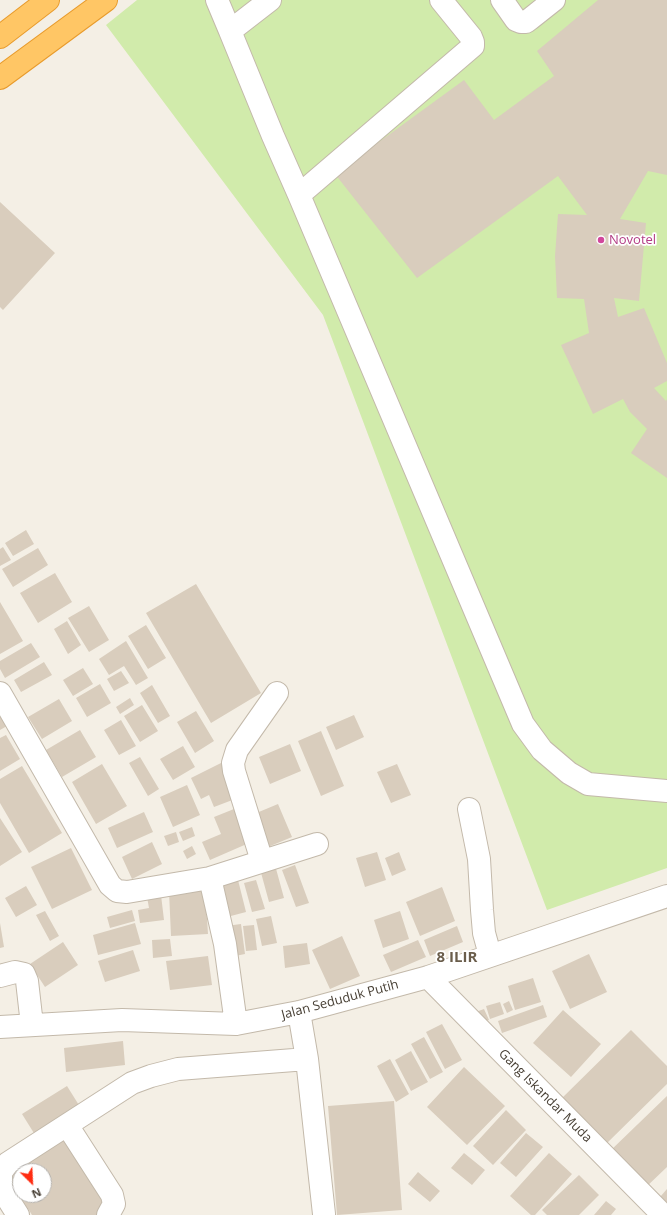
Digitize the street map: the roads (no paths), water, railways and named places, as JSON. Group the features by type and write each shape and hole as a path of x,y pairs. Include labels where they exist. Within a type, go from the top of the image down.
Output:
{"highway":[{"path":"2,34 48,0"},
{"path":"0,78 106,0"},
{"path":"0,90 28,57"}],"street":[{"path":"217,0 254,93 523,724 542,750 569,773 588,784 667,791"},
{"path":"230,31 270,0"},
{"path":"299,196 473,46 471,37 441,0"},
{"path":"502,0 516,20 521,22 526,22 554,0"},
{"path":"0,693 110,884 118,891 127,892 210,878 317,844"},
{"path":"262,861 234,771 233,763 237,750 277,693"},
{"path":"469,809 479,859 484,933 490,955"},
{"path":"210,878 225,944 236,1024"},
{"name":"Jalan Seduduk Putih","path":"0,1027 122,1020 236,1024 299,1012 428,977 667,896"},
{"path":"0,976 15,972 24,974 27,981 32,1025"},
{"name":"Gang Iskandar Muda","path":"428,977 663,1215"},
{"path":"299,1012 307,1059 324,1214"},
{"path":"18,1215 1,1188 1,1172 8,1163 132,1083 151,1076 178,1070 307,1059"},
{"path":"67,1125 112,1195 114,1204 108,1215"}],"place":[{"name":"Novotel","path":"601,240"}],"district":[{"name":"8 ILIR","path":"457,958"}]}
